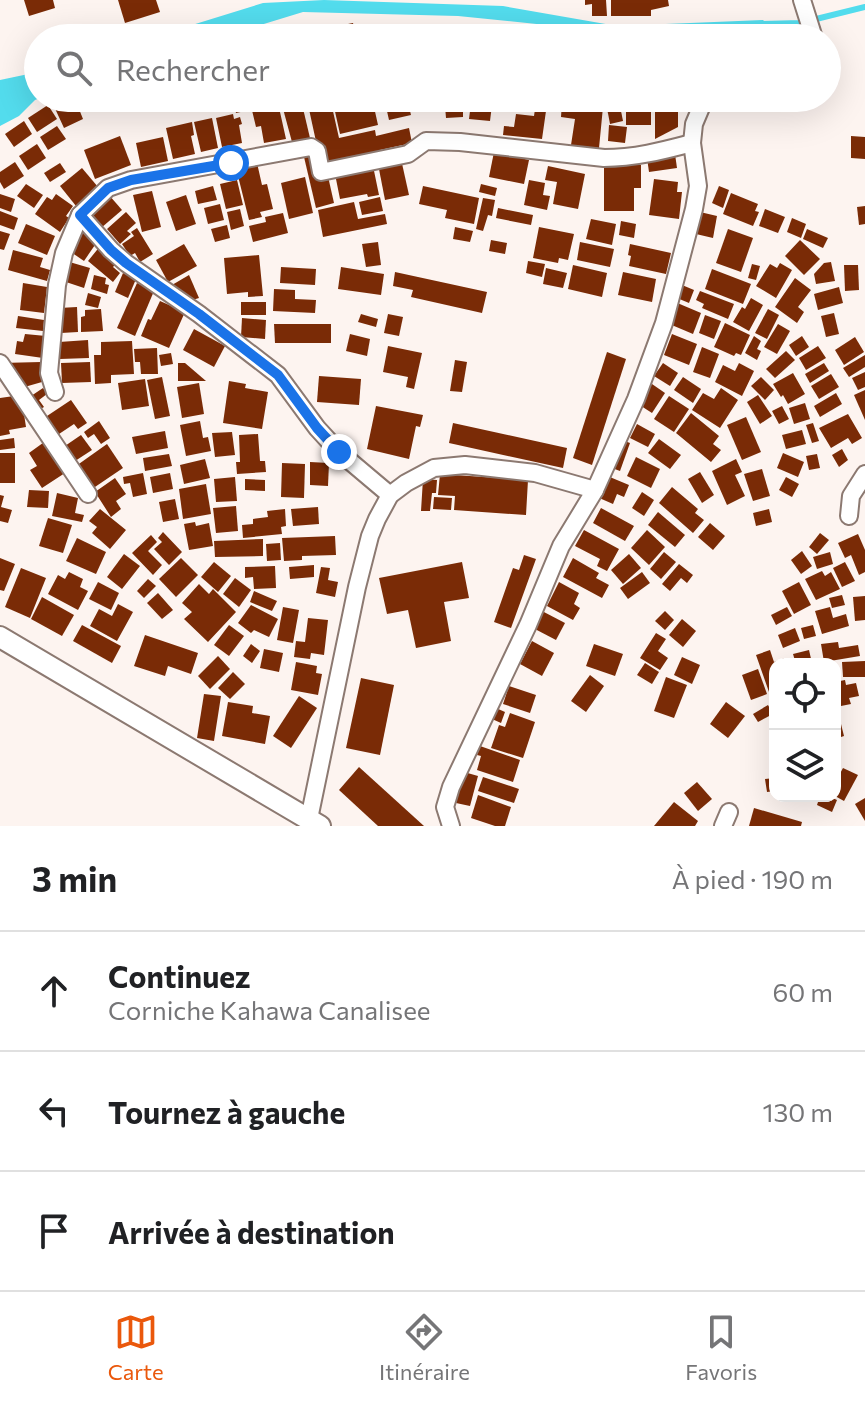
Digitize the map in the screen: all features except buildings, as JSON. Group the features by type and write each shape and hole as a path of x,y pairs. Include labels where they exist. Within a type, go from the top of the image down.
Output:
{"street":[{"path":"802,0 810,24"},
{"path":"451,826 445,807 451,787 528,625 561,546 595,490 636,399 664,323 698,186 692,143 699,112"},
{"path":"55,392 49,373 57,285 64,253 80,215 108,188 131,180 311,147 317,151 321,172 408,154 426,141 604,158 627,158 692,143"},
{"path":"80,215 126,263 278,375 339,452 390,495"},
{"path":"0,363 88,494"},
{"path":"0,637 315,822 357,587 373,528 390,495 434,468 465,465 535,473 595,490"},
{"path":"849,516 851,496 865,474"}],"water":[{"path":"324,0 503,6 606,24 536,24 458,16 303,12 264,24 195,24 263,3"},
{"path":"763,20 767,24 666,24"},
{"path":"24,75 24,111 0,126 0,80"}],"waterway":[{"path":"758,24 800,23 865,7"}],"route":[{"path":"231,163 131,180 108,188 80,215 126,263 278,375 339,452"}]}
